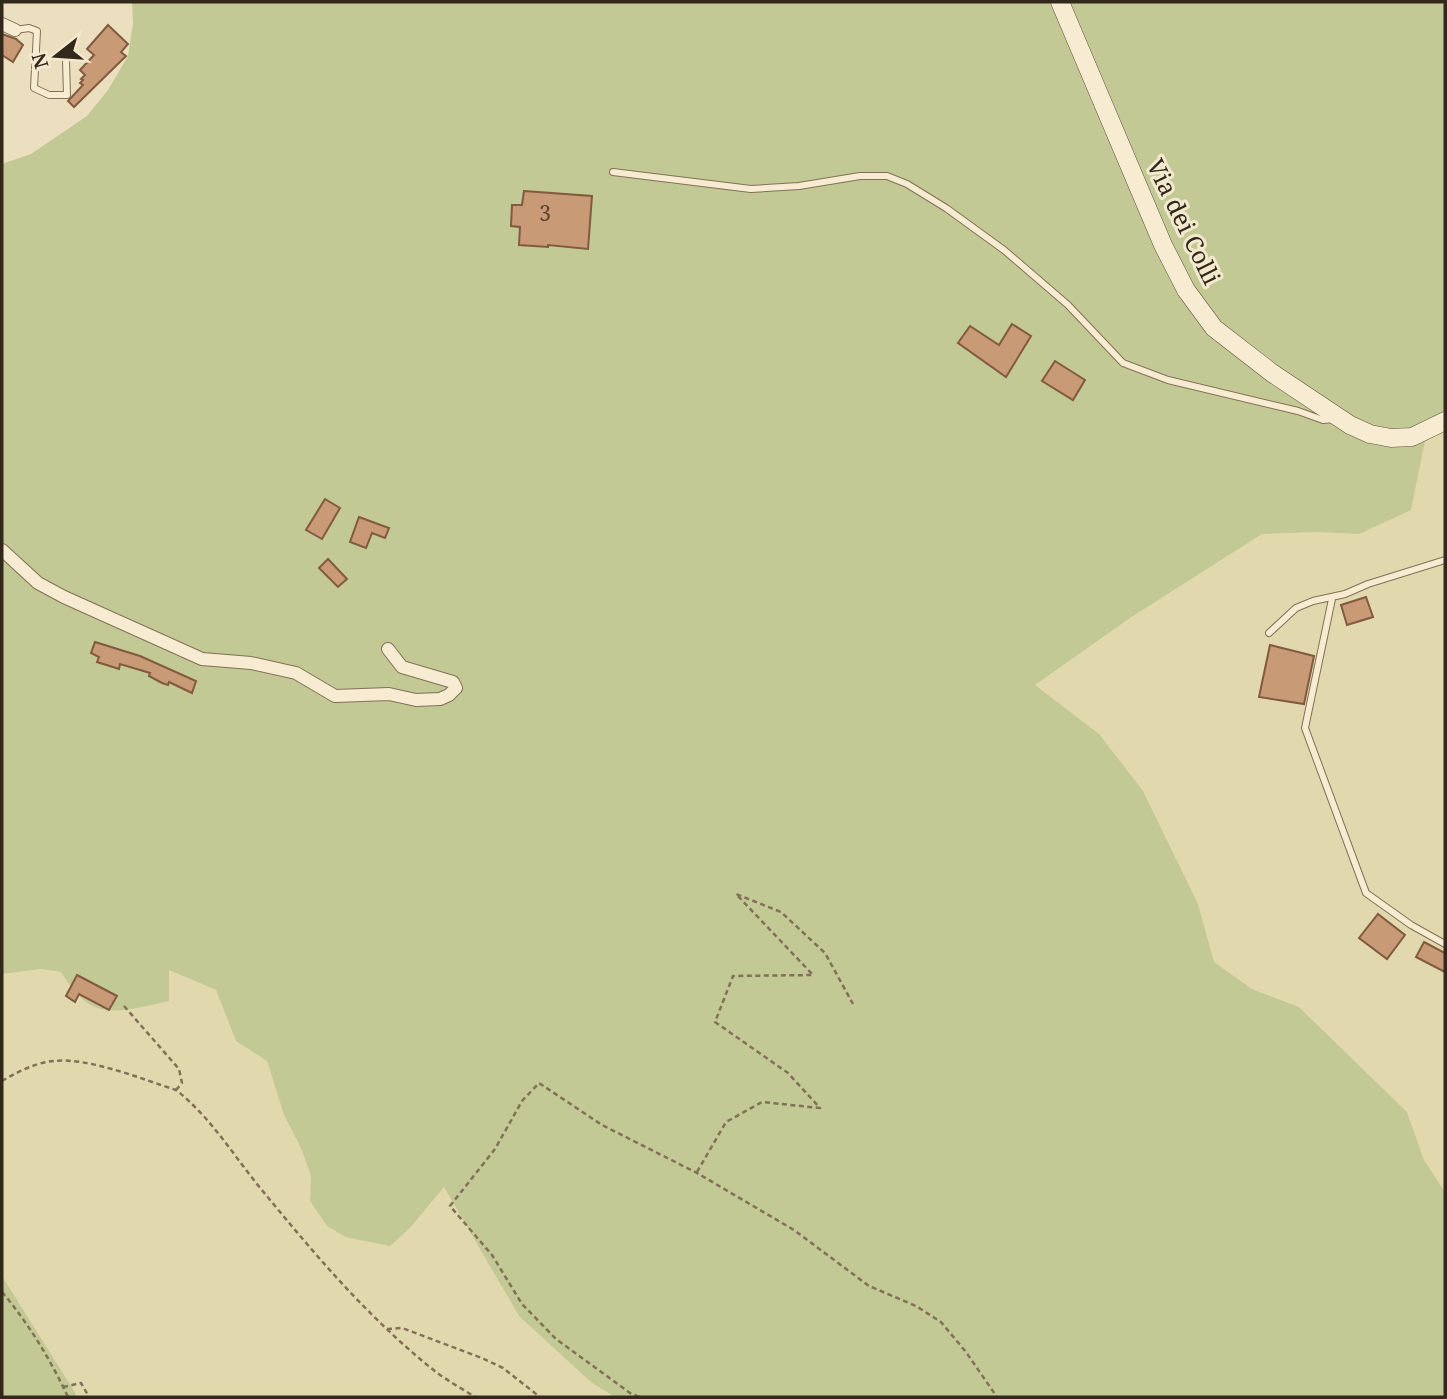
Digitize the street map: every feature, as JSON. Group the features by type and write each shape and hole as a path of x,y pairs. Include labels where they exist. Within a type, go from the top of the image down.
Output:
{"main road":[{"name":"Via dei Colli","path":"1060,2 1152,221 1180,279 1199,310 1232,344 1339,418 1370,434 1391,438 1412,437 1445,421"}],"street":[{"path":"2,24 15,30"},
{"path":"2,550 38,583 202,659 251,663 296,673 335,696 389,694 416,700 440,699 456,688 453,682 402,667 388,649"}],"lane":[{"path":"15,30 29,28 37,31 34,88 49,95 66,95 66,60"},
{"path":"613,172 751,189 799,186 860,176 887,176 907,184 936,202 1004,250 1068,305 1123,363 1168,380 1298,411 1323,420 1339,418"},
{"path":"1269,633 1296,608 1313,601 1332,599 1368,584 1445,560"},
{"path":"1332,599 1305,728 1366,893 1411,925 1445,944"}],"path":[{"path":"697,1173 726,1122 762,1102 820,1108 788,1073 715,1022 733,976 813,975 736,894 781,912 825,953 853,1004"},
{"path":"124,1006 179,1069 182,1083 176,1090"},
{"path":"2,1081 15,1073 51,1061 74,1060 176,1090 208,1123 350,1293 433,1369 475,1397"},
{"path":"639,1397 556,1339 522,1304 492,1255 450,1206 495,1149 522,1101 539,1083 602,1125 697,1173 794,1230 869,1286 915,1306 941,1322 997,1397"},
{"path":"2,1292 28,1325 68,1397"},
{"path":"387,1329 401,1328 482,1358 503,1368 540,1397"},
{"path":"63,1387 81,1383 89,1397"}],"shaded area":[{"path":"1445,411 1445,1192 1424,1160 1407,1112 1299,1007 1252,989 1214,962 1198,904 1035,685 1130,618 1262,534 1359,534 1429,421"},
{"path":"42,969 61,972 73,992 169,970 216,990 236,1040 267,1061 284,1115 301,1148 311,1176 310,1201 429,1206 444,1186 592,1383 615,1397 77,1397 2,1276 2,974"}],"green space":[{"path":"132,2 1445,2 1445,411 1429,421 1411,510 1359,534 1262,534 1130,618 1035,685 1099,734 1143,791 1198,904 1214,962 1252,989 1299,1007 1407,1112 1424,1160 1445,1192 1445,1397 615,1397 592,1383 519,1316 444,1187 410,1228 390,1246 346,1237 327,1226 310,1201 311,1176 301,1148 284,1115 267,1061 236,1041 216,990 169,970 169,1001 107,1010 84,1000 72,989 61,972 42,969 2,974 2,164 31,154 87,116 108,90 128,56 133,23"},
{"path":"2,1276 74,1391 77,1397 2,1397"}],"building":[{"path":"108,25 128,44 121,52 126,56 74,107 68,101 83,85 80,83 85,75 80,70 94,55 87,49"},
{"path":"2,34 23,45 13,62 2,55"},
{"path":"524,191 592,196 588,249 519,245 520,227 511,226 512,205 522,205"},
{"path":"1012,324 1031,336 1006,377 958,343 970,326 999,345"},
{"path":"1055,361 1085,380 1073,400 1042,381"},
{"path":"325,499 340,508 322,539 306,530"},
{"path":"359,517 389,528 385,538 372,533 366,548 350,542"},
{"path":"328,559 347,579 338,587 319,568"},
{"path":"1366,597 1373,617 1347,625 1341,605"},
{"path":"95,642 140,656 196,681 192,693 169,682 168,685 162,683 149,676 150,673 120,664 119,669 97,662 99,657 91,653"},
{"path":"1270,645 1314,656 1304,704 1259,697"},
{"path":"1378,914 1405,935 1387,959 1359,938"},
{"path":"1424,942 1445,953 1445,972 1416,957"},
{"path":"77,975 117,996 109,1010 79,994 75,1002 66,996"}]}
